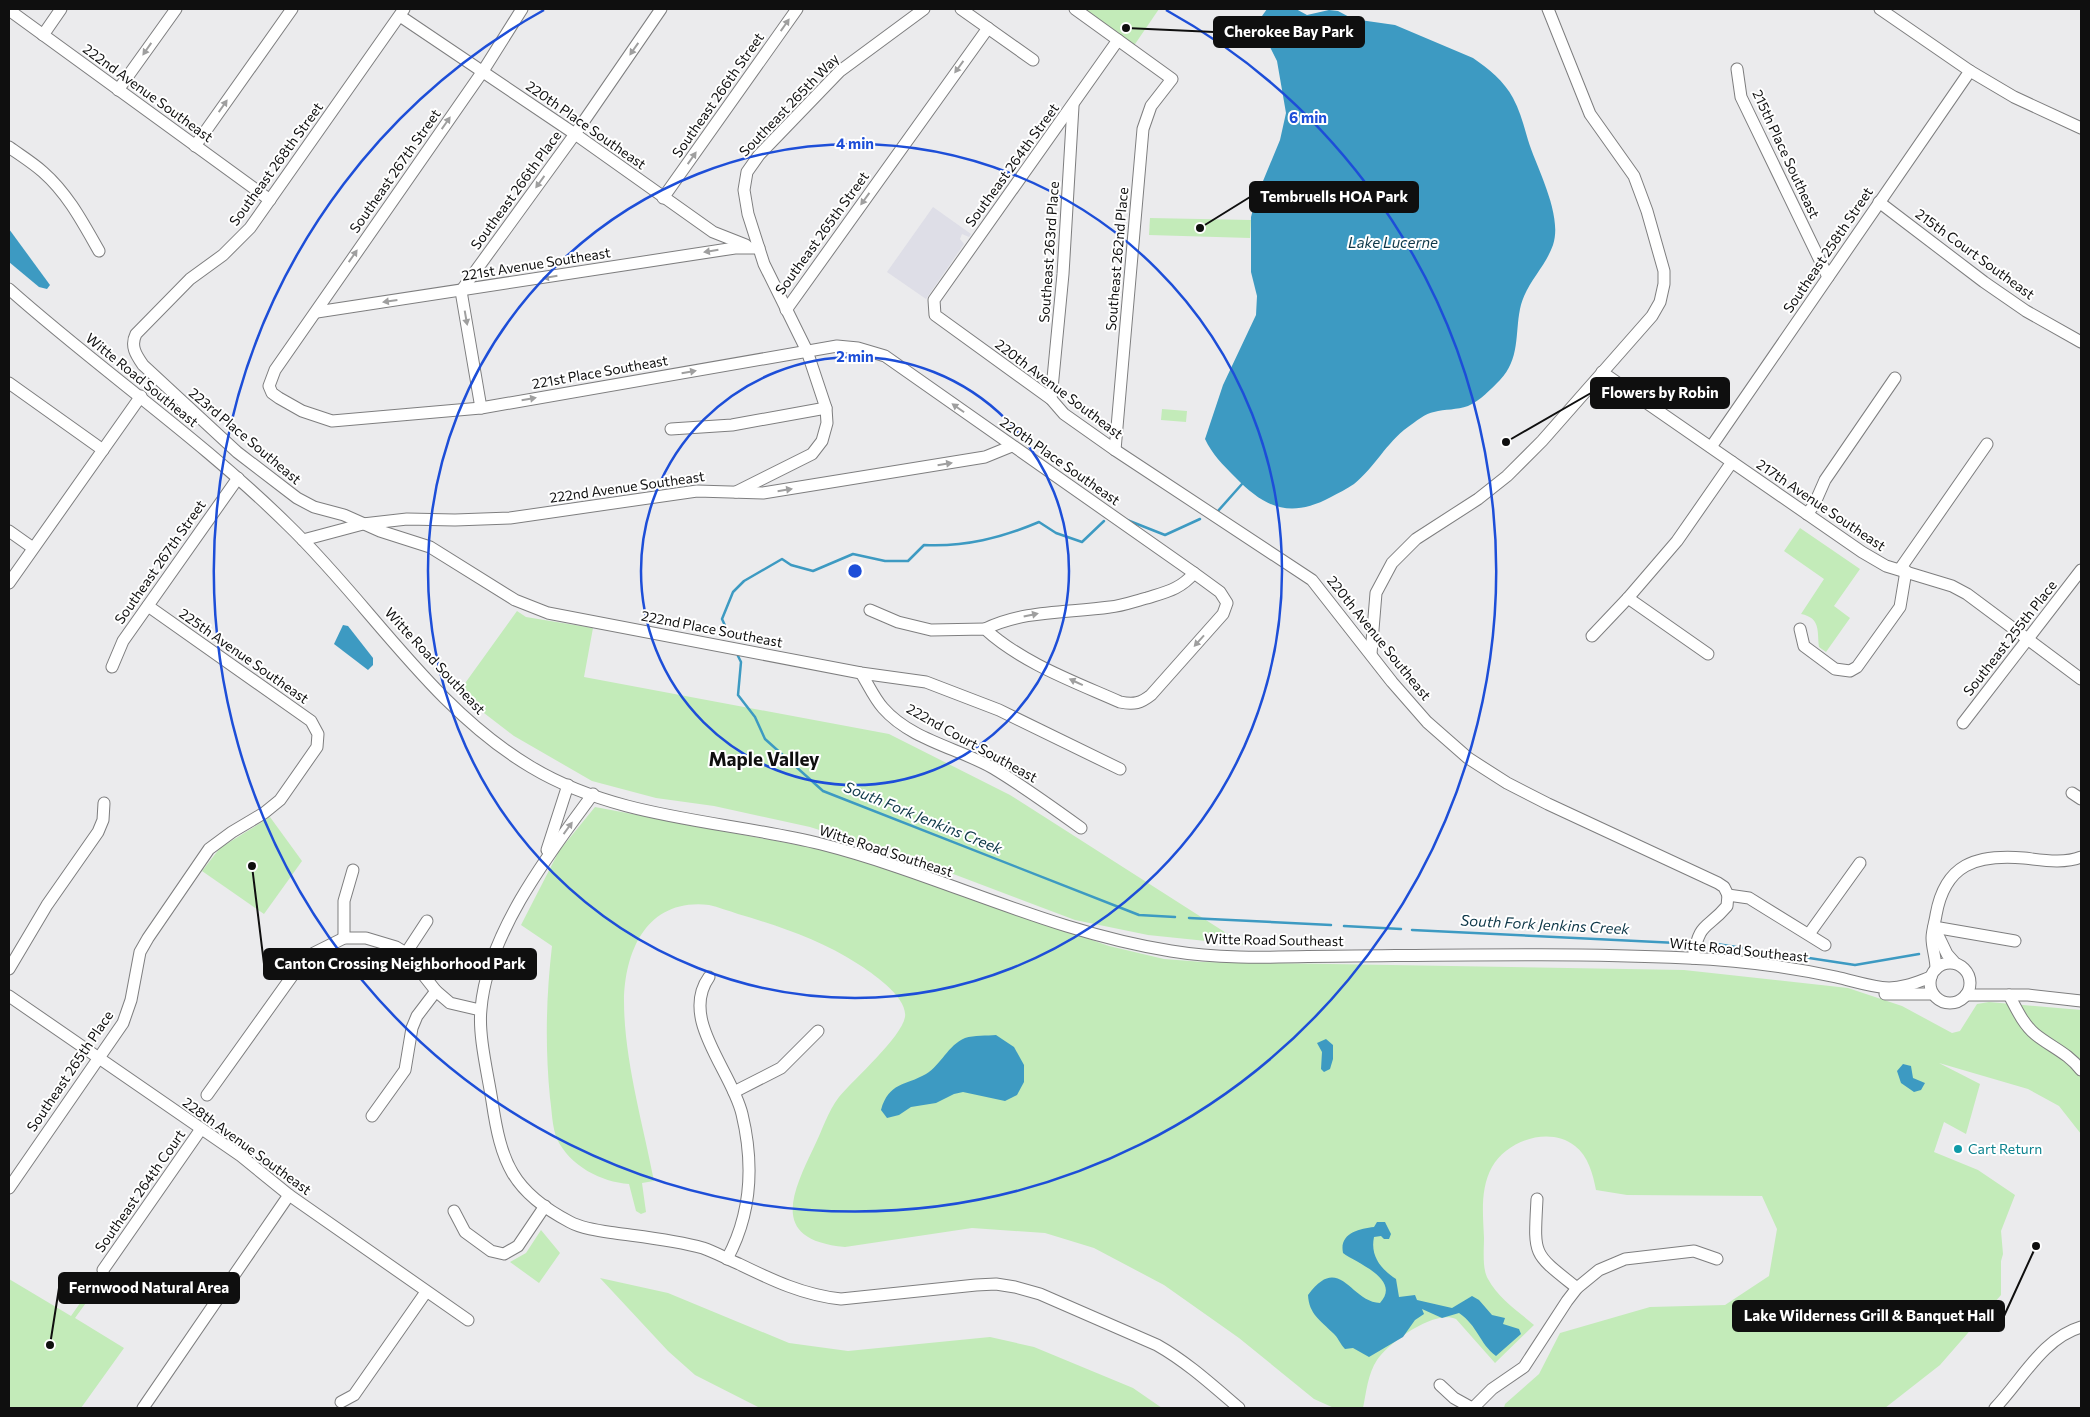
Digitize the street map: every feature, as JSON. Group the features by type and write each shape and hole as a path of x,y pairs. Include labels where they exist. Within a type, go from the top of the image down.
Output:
{"street":[{"path":"43,35 61,9"},
{"path":"118,90 176,9"},
{"path":"195,146 292,9"},
{"name":"Southeast 267th Street","path":"332,421 302,411 272,393 269,386 270,379 317,312 354,254 483,71 522,9"},
{"name":"Southeast 266th Place","path":"461,291 575,134 662,9"},
{"name":"Southeast 266th Street","path":"663,198 797,9"},
{"name":"Southeast 265th Way","path":"736,492 812,454 825,433 826,408 808,351 786,310 759,248 744,201 745,180 753,163 840,71 924,9"},
{"path":"961,9 1033,60"},
{"path":"1075,9 1118,40"},
{"path":"1371,654 1376,593 1392,563 1416,539 1478,499 1507,476 1652,316 1662,293 1664,271 1655,235 1634,176 1590,114 1548,9"},
{"path":"1880,9 1970,71 2030,106 2081,128"},
{"name":"222nd Avenue Southeast","path":"9,10 270,200"},
{"name":"220th Place Southeast","path":"402,12 713,232 738,243 759,248"},
{"name":"Southeast 268th Street","path":"133,340 141,327 190,279 236,243 250,228 402,12"},
{"name":"Southeast 265th Street","path":"786,310 988,28"},
{"name":"Southeast 262nd Place","path":"1115,450 1143,129 1152,106 1172,79 1118,40"},
{"name":"Southeast 264th Street","path":"933,309 934,300 1118,40"},
{"name":"215th Place Southeast","path":"1737,70 1741,97 1828,277"},
{"name":"Southeast 258th Street","path":"1711,447 1970,71"},
{"name":"Southeast 263rd Place","path":"1051,399 1063,265 1073,106"},
{"path":"9,147 43,171 59,189 70,202 99,251"},
{"name":"215th Court Southeast","path":"1879,202 1984,282 2026,311 2081,342"},
{"name":"221st Avenue Southeast","path":"317,312 734,248 759,248"},
{"name":"Witte Road Southeast","path":"9,289 238,478 303,540 441,694 482,733 529,766 568,785 593,794 671,817 819,843 1092,934 1170,951 1279,957 1584,955 1693,958 1834,977 1886,988 1904,986 1933,973 1946,963 1955,963 1965,970 1970,980 2005,994"},
{"path":"461,291 481,408"},
{"name":"220th Avenue Southeast","path":"933,309 940,320 1051,399 1064,414 1115,450 1312,580 1438,733 1483,768 1548,804 1718,883 1724,887 1728,895 1749,898 1825,945"},
{"name":"223rd Place Southeast","path":"133,340 135,354 143,365 237,452 297,498 363,524"},
{"name":"221st Place Southeast","path":"332,421 481,408 808,351 848,346 870,351"},
{"name":"220th Place Southeast","path":"870,351 885,356 1194,573 1220,592 1227,603 1223,614 1151,694 1138,704 1120,702 1056,673 1000,643 985,630"},
{"name":"217th Avenue Southeast","path":"1602,372 1862,552 1886,566 1952,586 1967,594 2081,679"},
{"path":"1806,514 1814,505 1825,480 1895,378"},
{"path":"9,383 103,450"},
{"path":"9,583 141,396"},
{"path":"671,429 732,425 826,408"},
{"path":"1800,629 1804,646 1835,669 1850,671 1862,663 1896,613 1902,600 1903,570 1986,444"},
{"name":"222nd Avenue Southeast","path":"363,524 407,519 510,518 697,490 763,493 985,457 1012,446"},
{"path":"1592,636 1677,541 1732,462"},
{"name":"Southeast 267th Street","path":"112,667 122,641 238,478"},
{"path":"303,540 363,524"},
{"name":"222nd Place Southeast","path":"363,524 430,546 515,600 548,613 861,673 926,682 966,695 1120,769"},
{"path":"9,531 33,548"},
{"name":"Southeast 255th Place","path":"1964,723 2081,570"},
{"path":"870,610 898,622 931,630 985,630 1005,621 1045,613 1117,606 1176,589 1186,583 1194,573"},
{"path":"1628,598 1708,654"},
{"name":"225th Avenue Southeast","path":"148,606 311,722 318,734"},
{"name":"222nd Court Southeast","path":"861,673 883,708 900,722 939,744 991,767 1035,794 1081,828"},
{"name":"Southeast 265th Place","path":"9,1188 128,1012 140,952 148,938 209,850 280,800 316,747 318,734"},
{"path":"543,862 568,785"},
{"path":"593,794 543,862 502,937 491,965 480,1010 494,1120 504,1159 516,1178 545,1206 572,1223 705,1249 800,1292 841,1300 996,1284 1040,1294 1173,1354 1189,1364 1239,1408"},
{"path":"9,969 48,905 98,832 103,820 104,803"},
{"path":"1934,994 1931,989 1934,927 1946,884 1963,866 1973,861 2002,856 2053,861 2081,857"},
{"path":"1809,934 1860,863"},
{"path":"344,938 343,907 353,870"},
{"path":"1693,958 1697,938 1707,923 1727,906 1728,895"},
{"path":"406,953 427,921"},
{"path":"1934,927 2016,941"},
{"path":"1934,927 1947,954 1955,963"},
{"path":"207,1095 295,972 314,953 344,938 366,938 384,942 406,953 436,991 454,1005 480,1010"},
{"path":"709,977 700,994 699,1013 711,1046 734,1092 742,1113 746,1137 748,1197 745,1219 727,1259"},
{"path":"1966,995 1970,980"},
{"name":"Witte Road Southeast","path":"1852,981 1874,992 1888,995 1934,994 1942,1001 1950,1003 1960,1000 1966,995 2005,994 2081,1001"},
{"path":"372,1116 405,1070 412,1028 417,1016 436,991"},
{"path":"2005,994 2025,1024 2036,1035 2062,1050 2081,1070"},
{"name":"228th Avenue Southeast","path":"9,996 241,1156 289,1195 468,1320"},
{"path":"734,1092 781,1068 818,1031"},
{"name":"Southeast 264th Court","path":"103,1270 201,1129"},
{"path":"143,1408 289,1195"},
{"path":"1537,1199 1535,1237 1537,1251 1546,1264 1577,1288"},
{"path":"454,1211 465,1232 491,1251 504,1254 518,1246 545,1206"},
{"path":"1440,1385 1454,1398 1473,1408 1488,1393 1524,1368 1577,1288 1600,1270 1625,1259 1694,1251 1717,1259"},
{"path":"341,1402 354,1395 426,1292"},
{"path":"1995,1408 2048,1347 2066,1333 2081,1327"}],"shaded area":[{"path":"933,207 971,234 969,237 962,234 960,239 964,244 926,299 887,272"}],"green space":[{"path":"1078,9 1159,9 1133,47"},
{"path":"1150,218 1251,220 1250,238 1149,235"},
{"path":"1162,409 1187,411 1186,422 1161,420"},
{"path":"1800,528 1860,569 1834,606 1850,618 1826,652 1819,647 1818,631 1815,622 1801,614 1824,579 1784,551"},
{"path":"517,611 526,617 593,628 584,677 889,734 1010,795 1245,945 1148,935 1075,920 927,864 810,827 714,806 656,798 592,781 514,736 458,693"},
{"path":"595,807 819,849 865,861 1109,946 1164,959 1203,962 1684,970 1848,988 1902,1006 1952,1033 1960,1031 1977,1004 1989,1002 2081,1010 2081,1134 2059,1106 2028,1089 1939,1063 1980,1084 1966,1134 1944,1122 1934,1152 1978,1170 2015,1195 2001,1231 2003,1254 2001,1261 2001,1295 1940,1365 1885,1408 1504,1408 1505,1404 1539,1374 1560,1333 1650,1307 1725,1305 1769,1276 1777,1229 1762,1196 1627,1195 1596,1190 1589,1166 1580,1150 1565,1140 1554,1137 1542,1137 1518,1143 1499,1158 1488,1175 1483,1202 1486,1275 1492,1286 1503,1298 1534,1325 1495,1363 1456,1319 1447,1317 1425,1323 1402,1336 1377,1360 1369,1377 1363,1408 1334,1408 1314,1399 1239,1338 1164,1285 1094,1248 1045,1233 972,1228 845,1247 821,1243 805,1235 796,1225 793,1212 794,1198 828,1115 839,1097 887,1047 902,1026 905,1017 901,1002 895,994 872,973 844,955 815,941 769,924 709,905 688,905 670,910 656,919 644,931 635,946 629,963 624,1001 627,1046 654,1181 642,1183 646,1212 641,1214 636,1211 629,1184 618,1183 597,1176 578,1165 563,1149 557,1139 552,1119 548,1079 547,1003 552,946 521,925 559,851"},
{"path":"270,817 302,861 264,914 202,871 220,848"},
{"path":"541,1230 560,1253 539,1283 510,1262 526,1253"},
{"path":"600,1278 668,1293 789,1343 848,1351 990,1337 1034,1347 1133,1388 1162,1408 760,1408 695,1375 668,1351"},
{"path":"9,1279 71,1316 92,1286 96,1289 75,1318 124,1348 81,1408 9,1408"}],"water":[{"name":"Lake Lucerne","path":"1267,9 1296,9 1307,15 1329,10 1338,11 1353,19 1395,25 1479,62 1501,81 1515,103 1548,192 1555,220 1553,245 1526,292 1520,309 1514,355 1511,364 1500,380 1481,398 1468,406 1431,413 1417,420 1393,440 1368,470 1351,486 1316,504 1291,509 1268,503 1246,488 1218,459 1205,439 1223,385 1256,315 1257,296 1251,272 1251,217 1256,198 1280,140 1286,113 1277,61 1267,41 1262,16"},
{"path":"9,229 50,285 47,289 39,287 9,262"},
{"path":"343,625 348,626 373,658 373,665 368,670 334,644"},
{"path":"996,1035 1014,1047 1024,1065 1024,1082 1017,1095 1005,1101 963,1092 954,1094 936,1103 911,1107 899,1115 887,1118 881,1110 888,1094 893,1089 926,1074 959,1041 972,1036"},
{"path":"1326,1039 1333,1045 1333,1059 1330,1069 1324,1072 1321,1069 1322,1052 1317,1043"},
{"path":"1903,1064 1911,1066 1913,1078 1925,1083 1921,1090 1914,1092 1901,1083 1897,1071"},
{"path":"1377,1222 1385,1222 1391,1234 1389,1239 1384,1239 1381,1236 1374,1237 1375,1256 1381,1266 1396,1279 1399,1297 1415,1295 1417,1300 1452,1308 1472,1296 1479,1300 1492,1315 1505,1318 1503,1324 1519,1329 1521,1334 1496,1356 1486,1346 1470,1323 1459,1313 1442,1318 1422,1309 1424,1314 1415,1320 1403,1337 1369,1357 1353,1348 1345,1349 1335,1335 1313,1312 1308,1295 1319,1283 1329,1278 1337,1278 1370,1301 1380,1303 1385,1294 1385,1286 1381,1279 1375,1273 1343,1253 1344,1241 1351,1233 1374,1227"}],"waterway":[{"name":"South Fork Jenkins Creek","path":"1218,511 1242,484"},
{"name":"South Fork Jenkins Creek","path":"1127,520 1165,535 1200,519"},
{"name":"South Fork Jenkins Creek","path":"728,632 722,619 733,592 744,581 782,559 791,565 813,571 853,554 885,561 908,561 924,545 968,543 1011,533 1039,522 1056,533 1082,542 1104,521"},
{"name":"South Fork Jenkins Creek","path":"738,656 741,662 738,695 755,717 765,739 823,791 1139,915 1175,917"},
{"name":"South Fork Jenkins Creek","path":"1189,918 1331,925"},
{"name":"South Fork Jenkins Creek","path":"1344,926 1401,929"},
{"name":"South Fork Jenkins Creek","path":"1412,930 1677,943"},
{"name":"South Fork Jenkins Creek","path":"1710,943 1855,965 1919,954"}],"place":[{"name":"Cherokee Bay Park","path":"1126,28"},
{"name":"Tembruells HOA Park","path":"1200,228"},
{"name":"Flowers by Robin","path":"1506,442"},
{"name":"Canton Crossing Neighborhood Park","path":"252,866"},
{"name":"Cart Return","path":"1958,1149"},
{"name":"Lake Wilderness Grill & Banquet Hall","path":"2036,1246"},
{"name":"Fernwood Natural Area","path":"50,1345"}],"district":[{"name":"Maple Valley","path":"764,759"}]}
